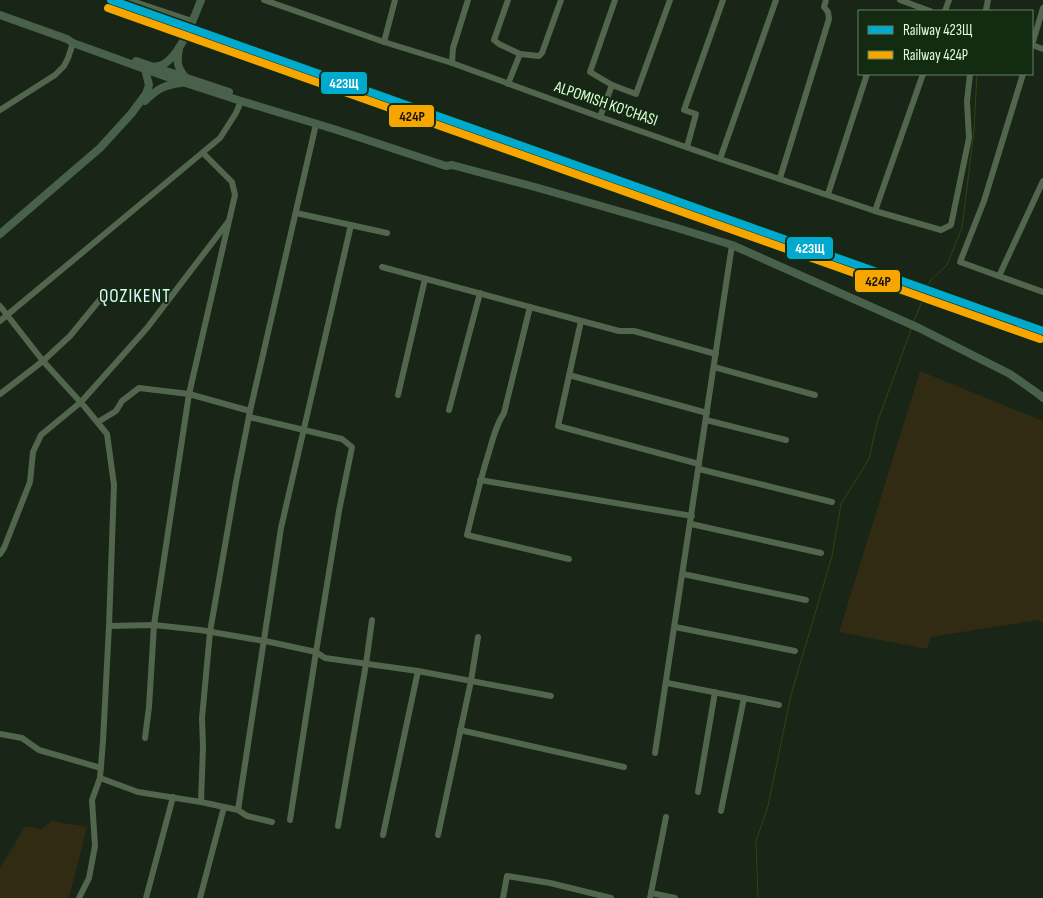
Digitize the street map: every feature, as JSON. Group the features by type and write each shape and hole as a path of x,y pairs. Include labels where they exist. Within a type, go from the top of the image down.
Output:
{"main road":[{"path":"153,67 161,66 170,59 180,46 201,0"},
{"path":"0,15 145,69 244,97 447,161 452,165 554,192 732,245 919,328 1010,374 1038,392 1043,398"},
{"path":"70,41 75,39 241,102 446,166 452,165"},
{"path":"180,46 177,62 185,80"},
{"path":"131,114 146,94 150,85 145,69"},
{"path":"0,234 100,148 154,92 168,84 185,80"}],"street":[{"path":"129,0 192,22"},
{"name":"ALPOMISH KO'CHASI","path":"264,0 384,42 452,63 720,159 875,211 941,230 951,225 969,138 967,101 970,75"},
{"path":"384,42 396,0"},
{"path":"452,63 453,48 468,0"},
{"path":"508,0 494,40 520,54 539,56 542,53 561,0"},
{"path":"615,0 590,72 612,85 636,94 670,0"},
{"path":"687,147 696,114 684,110 723,0"},
{"path":"720,159 776,0"},
{"path":"780,178 829,19 828,12 824,7 826,0"},
{"path":"900,0 927,10"},
{"path":"905,10 908,3"},
{"path":"1033,42 1043,8"},
{"path":"2,106 55,75 64,66 68,58 70,41"},
{"path":"508,84 520,54"},
{"path":"828,194 867,75"},
{"path":"875,211 923,75"},
{"path":"1023,75 984,201 960,262 1043,292"},
{"path":"600,117 612,85"},
{"path":"0,320 220,138 241,102"},
{"path":"201,802 202,718 210,632 250,414 316,124"},
{"path":"145,738 149,707 154,625 189,394 235,195 232,182 203,152"},
{"path":"998,276 1043,181"},
{"path":"296,213 387,232"},
{"path":"0,554 30,482 33,452 41,436 81,402 146,328 230,219"},
{"path":"238,810 281,528 351,225"},
{"path":"656,753 732,245"},
{"path":"382,267 581,321 620,331 634,332 716,354"},
{"path":"398,395 425,279"},
{"path":"448,410 480,293"},
{"path":"0,394 70,336 102,296"},
{"path":"0,306 43,360 107,434 114,485 101,768 100,778 92,800 95,846 89,878 79,898"},
{"path":"530,307 504,413 498,421 480,480 467,535 569,559"},
{"path":"581,321 558,426 832,502"},
{"path":"714,367 815,395"},
{"path":"569,375 786,440"},
{"path":"98,422 116,411 122,401 139,388 189,394 304,430 342,439 352,446 339,511 290,820"},
{"path":"480,480 692,516"},
{"path":"691,524 821,553"},
{"path":"683,574 806,600"},
{"path":"338,826 372,620"},
{"path":"109,626 154,625 200,630 316,652 325,658 418,671 551,696"},
{"path":"675,627 795,652"},
{"path":"438,835 471,681 478,637"},
{"path":"383,835 418,671"},
{"path":"667,683 779,705"},
{"path":"698,792 715,692"},
{"path":"721,811 744,698"},
{"path":"460,730 624,767"},
{"path":"0,734 22,738 40,750 101,768"},
{"path":"100,778 138,792 238,810 247,816 272,822"},
{"path":"146,898 173,797"},
{"path":"200,898 224,807"},
{"path":"666,816 650,895 675,898"},
{"path":"503,898 507,876 550,883 580,894 611,898"}],"shaded area":[{"path":"920,371 1043,421 1043,622 1038,620 931,637 927,649 839,632"},
{"path":"52,821 87,827 69,898 0,898 0,868 25,826 41,829"}],"waterway":[{"path":"983,10 985,0"},
{"path":"914,321 930,281 947,265 962,228 974,130 977,75"},
{"path":"758,898 756,841 768,806 791,695 832,556 841,504 869,459 877,423 912,327"}],"rail line":[{"name":"423Щ","path":"111,0 1043,331"},
{"name":"424Р","path":"108,8 1040,339"}],"district":[{"name":"QOZIKENT","path":"135,296"}]}
